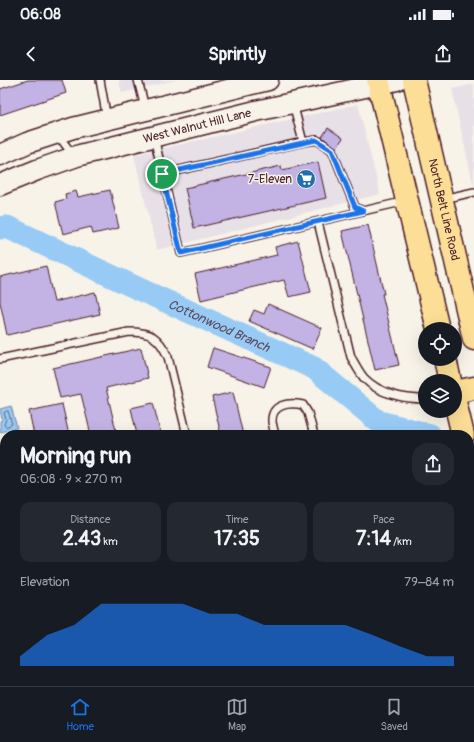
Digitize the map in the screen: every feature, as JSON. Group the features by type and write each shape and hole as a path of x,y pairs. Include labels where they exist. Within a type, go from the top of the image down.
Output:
{"main road":[{"name":"North Belt Line Road","path":"414,80 474,339"},
{"path":"0,155 27,143 56,133 259,81"},
{"path":"385,81 407,201 436,322"},
{"name":"West Walnut Hill Lane","path":"0,185 74,157 385,81"},
{"path":"146,110 154,137"},
{"path":"462,391 474,388"},
{"path":"459,418 462,430"}],"lane":[{"path":"100,80 107,120"},
{"path":"138,80 146,110"},
{"path":"293,103 303,142"},
{"path":"56,133 74,157"},
{"path":"154,137 181,253 407,201"},
{"path":"162,174 316,140 332,150 355,207 363,211"},
{"path":"442,199 474,192"},
{"path":"318,222 351,357 365,378 377,387 391,394 409,399 418,399"},
{"path":"0,359 129,332 144,332 155,337 162,345 168,358 186,430"},
{"path":"274,430 272,422 276,408 293,403 302,405 308,413 313,430"}],"shaded area":[{"path":"119,80 176,80 122,93"},
{"path":"474,84 474,188 452,89"},
{"path":"358,104 380,194 157,250 134,155"}],"water":[{"path":"11,406 17,428 0,430 0,421 2,420 0,409"}],"building":[{"path":"28,80 62,80 66,93 0,115 0,89"},
{"path":"328,128 343,138 336,148 322,137"},
{"path":"318,162 326,198 194,228 185,188 281,166 282,170"},
{"path":"110,190 119,228 93,234 91,227 63,234 55,202 66,199 65,194 76,191 78,197"},
{"path":"368,225 384,294 382,294 399,365 375,370 342,231"},
{"path":"298,241 311,292 289,297 284,280 201,300 195,274 277,255 275,247"},
{"path":"46,266 54,302 95,292 100,314 7,335 0,302 0,277"},
{"path":"268,304 322,328 313,349 249,321 254,310 264,314"},
{"path":"141,348 148,378 106,388 116,430 90,430 81,394 60,398 53,368"},
{"path":"213,348 271,367 264,387 207,367"},
{"path":"233,392 242,430 220,430 212,397"},
{"path":"153,403 160,430 136,430 131,408"},
{"path":"62,404 68,430 33,430 29,411"}],"waterway":[{"name":"Cottonwood Branch","path":"0,228 7,227 139,289 314,368 379,422 410,430"}],"place":[{"name":"7-Eleven","path":"306,179"}],"route":[{"path":"316,140 332,150 355,207 363,211 181,253 162,174 316,140"}]}
